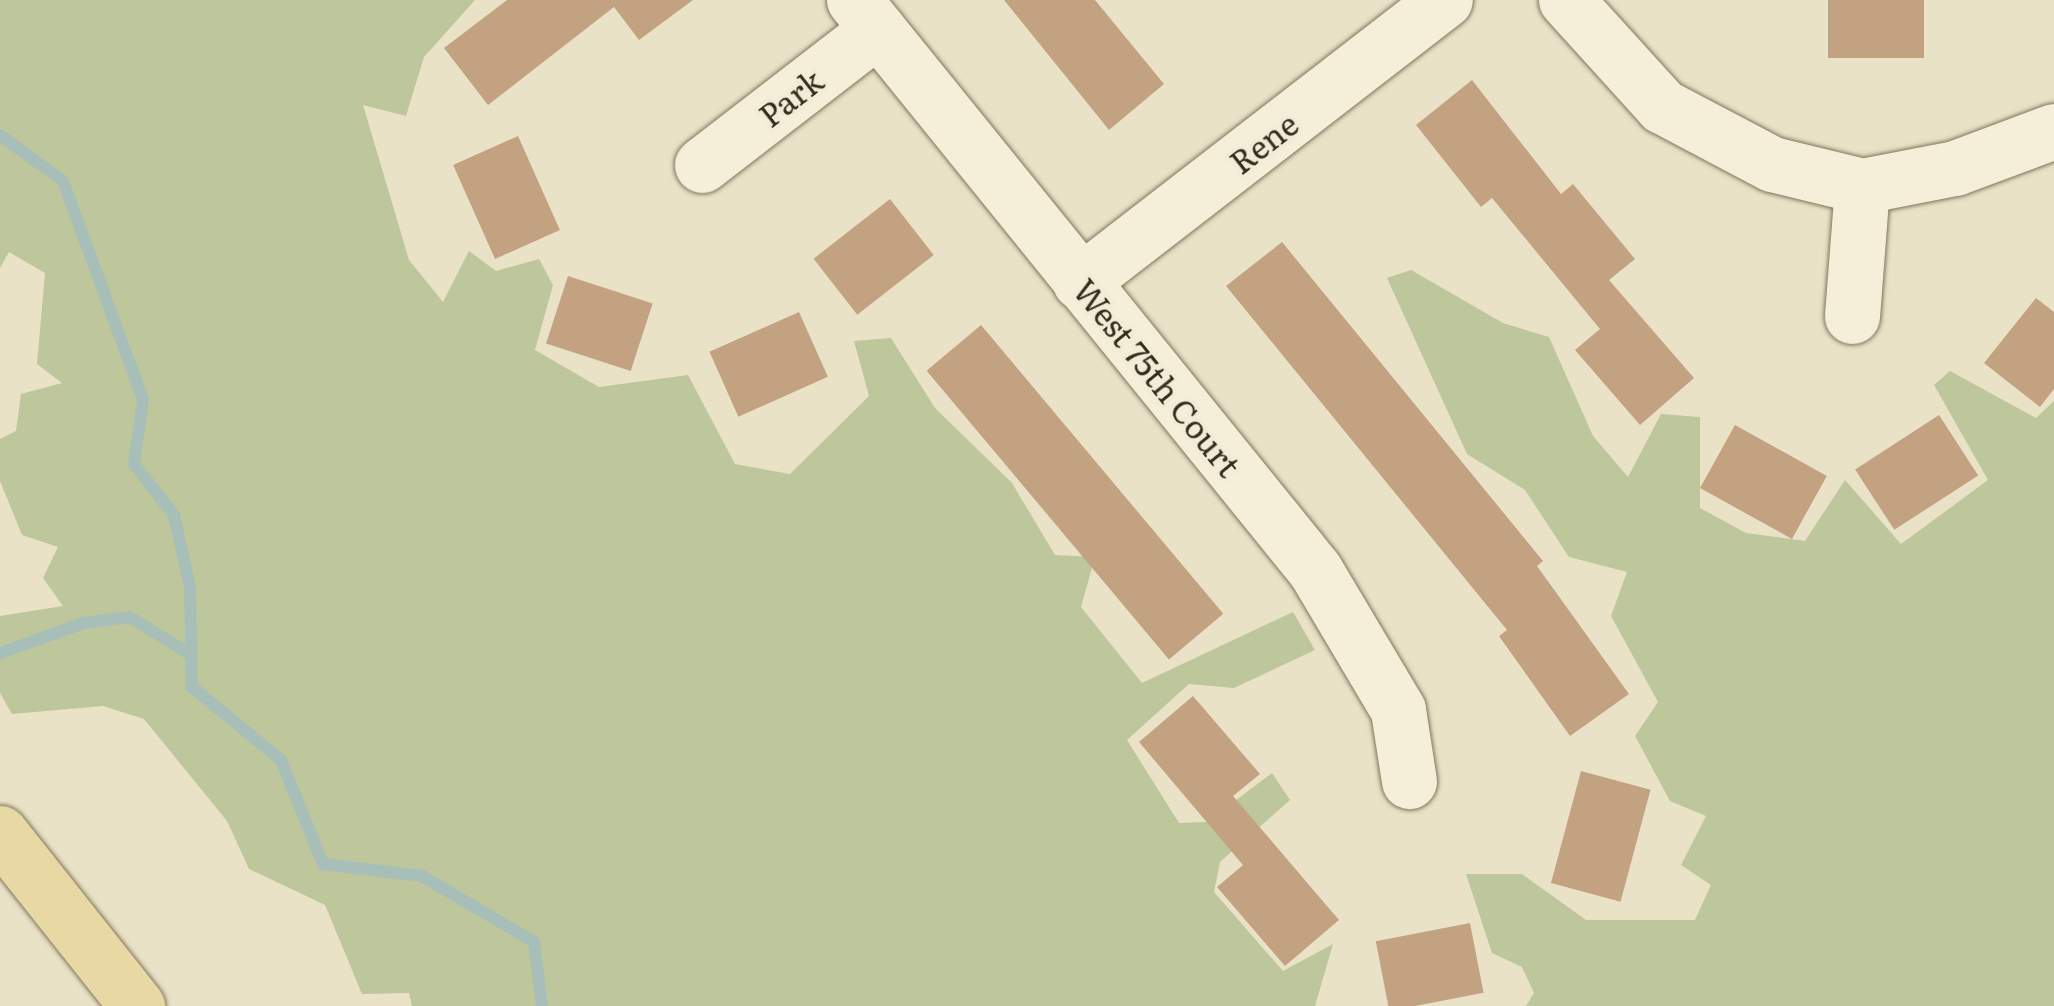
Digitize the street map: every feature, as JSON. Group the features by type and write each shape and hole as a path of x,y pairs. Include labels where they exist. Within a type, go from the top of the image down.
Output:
{"main road":[{"path":"0,833 137,1006"}],"street":[{"name":"Rene","path":"1080,282 1445,0"},
{"path":"1566,0 1662,106 1772,164 1862,186 1954,168 2054,132"},
{"name":"West 75th Court","path":"866,15 1315,570 1370,652 1398,710 1409,780"},
{"name":"Park","path":"702,165 866,15"},
{"path":"1852,316 1862,186"}],"green space":[{"path":"0,0 475,0 424,57 406,116 363,105 409,260 443,302 469,251 496,271 539,259 553,285 535,350 599,387 688,375 735,464 790,474 869,396 854,341 891,338 935,408 1012,483 1055,555 1095,557 1081,607 1142,683 1293,612 1315,650 1234,688 1189,684 1127,740 1179,823 1207,822 1272,773 1290,800 1220,862 1214,892 1283,971 1333,944 1315,1006 412,1006 409,993 362,994 325,905 249,869 227,821 144,719 103,706 12,714 0,693 0,616 63,606 43,578 58,547 22,535 0,481 0,439 16,431 21,394 62,383 37,364 45,273 9,252 0,268"},
{"path":"1411,270 1503,323 1549,337 1593,436 1628,477 1661,414 1700,417 1700,508 1746,533 1805,541 1845,480 1901,544 1988,480 1934,385 1950,371 2036,418 2054,401 2054,1006 1526,1006 1534,993 1522,967 1492,953 1466,874 1522,874 1586,920 1695,920 1711,885 1681,865 1706,816 1670,801 1635,736 1658,702 1611,616 1627,572 1569,557 1525,490 1467,454 1387,278"}],"building":[{"path":"507,0 693,0 639,40 614,7 488,105 444,48"},
{"path":"1004,0 1095,0 1164,84 1109,130"},
{"path":"1828,0 1924,0 1924,58 1828,58"},
{"path":"1472,80 1561,194 1573,184 1635,259 1609,280 1694,378 1640,425 1575,350 1600,329 1492,198 1481,207 1416,125"},
{"path":"518,136 560,230 495,259 453,165"},
{"path":"890,199 934,255 857,315 814,259"},
{"path":"1282,242 1543,561 1537,566 1629,694 1570,736 1499,636 1507,630 1226,286"},
{"path":"568,276 653,304 631,371 546,344"},
{"path":"2036,298 2054,312 2054,389 2040,407 1984,363"},
{"path":"799,312 828,377 738,417 709,352"},
{"path":"981,325 1223,614 1169,659 927,371"},
{"path":"1939,415 1978,475 1894,530 1855,469"},
{"path":"1735,425 1827,476 1792,539 1700,488"},
{"path":"1193,696 1260,774 1233,796 1339,920 1285,966 1217,887 1243,865 1139,742"},
{"path":"1581,771 1651,790 1621,902 1551,883"},
{"path":"1470,923 1484,993 1415,1006 1388,1006 1376,941"}],"waterway":[{"path":"0,135 63,181 143,400 134,464 174,515 190,587 192,687 281,760 323,864 422,876 534,942 542,1006"},
{"path":"0,653 84,623 130,617 191,655"}]}
